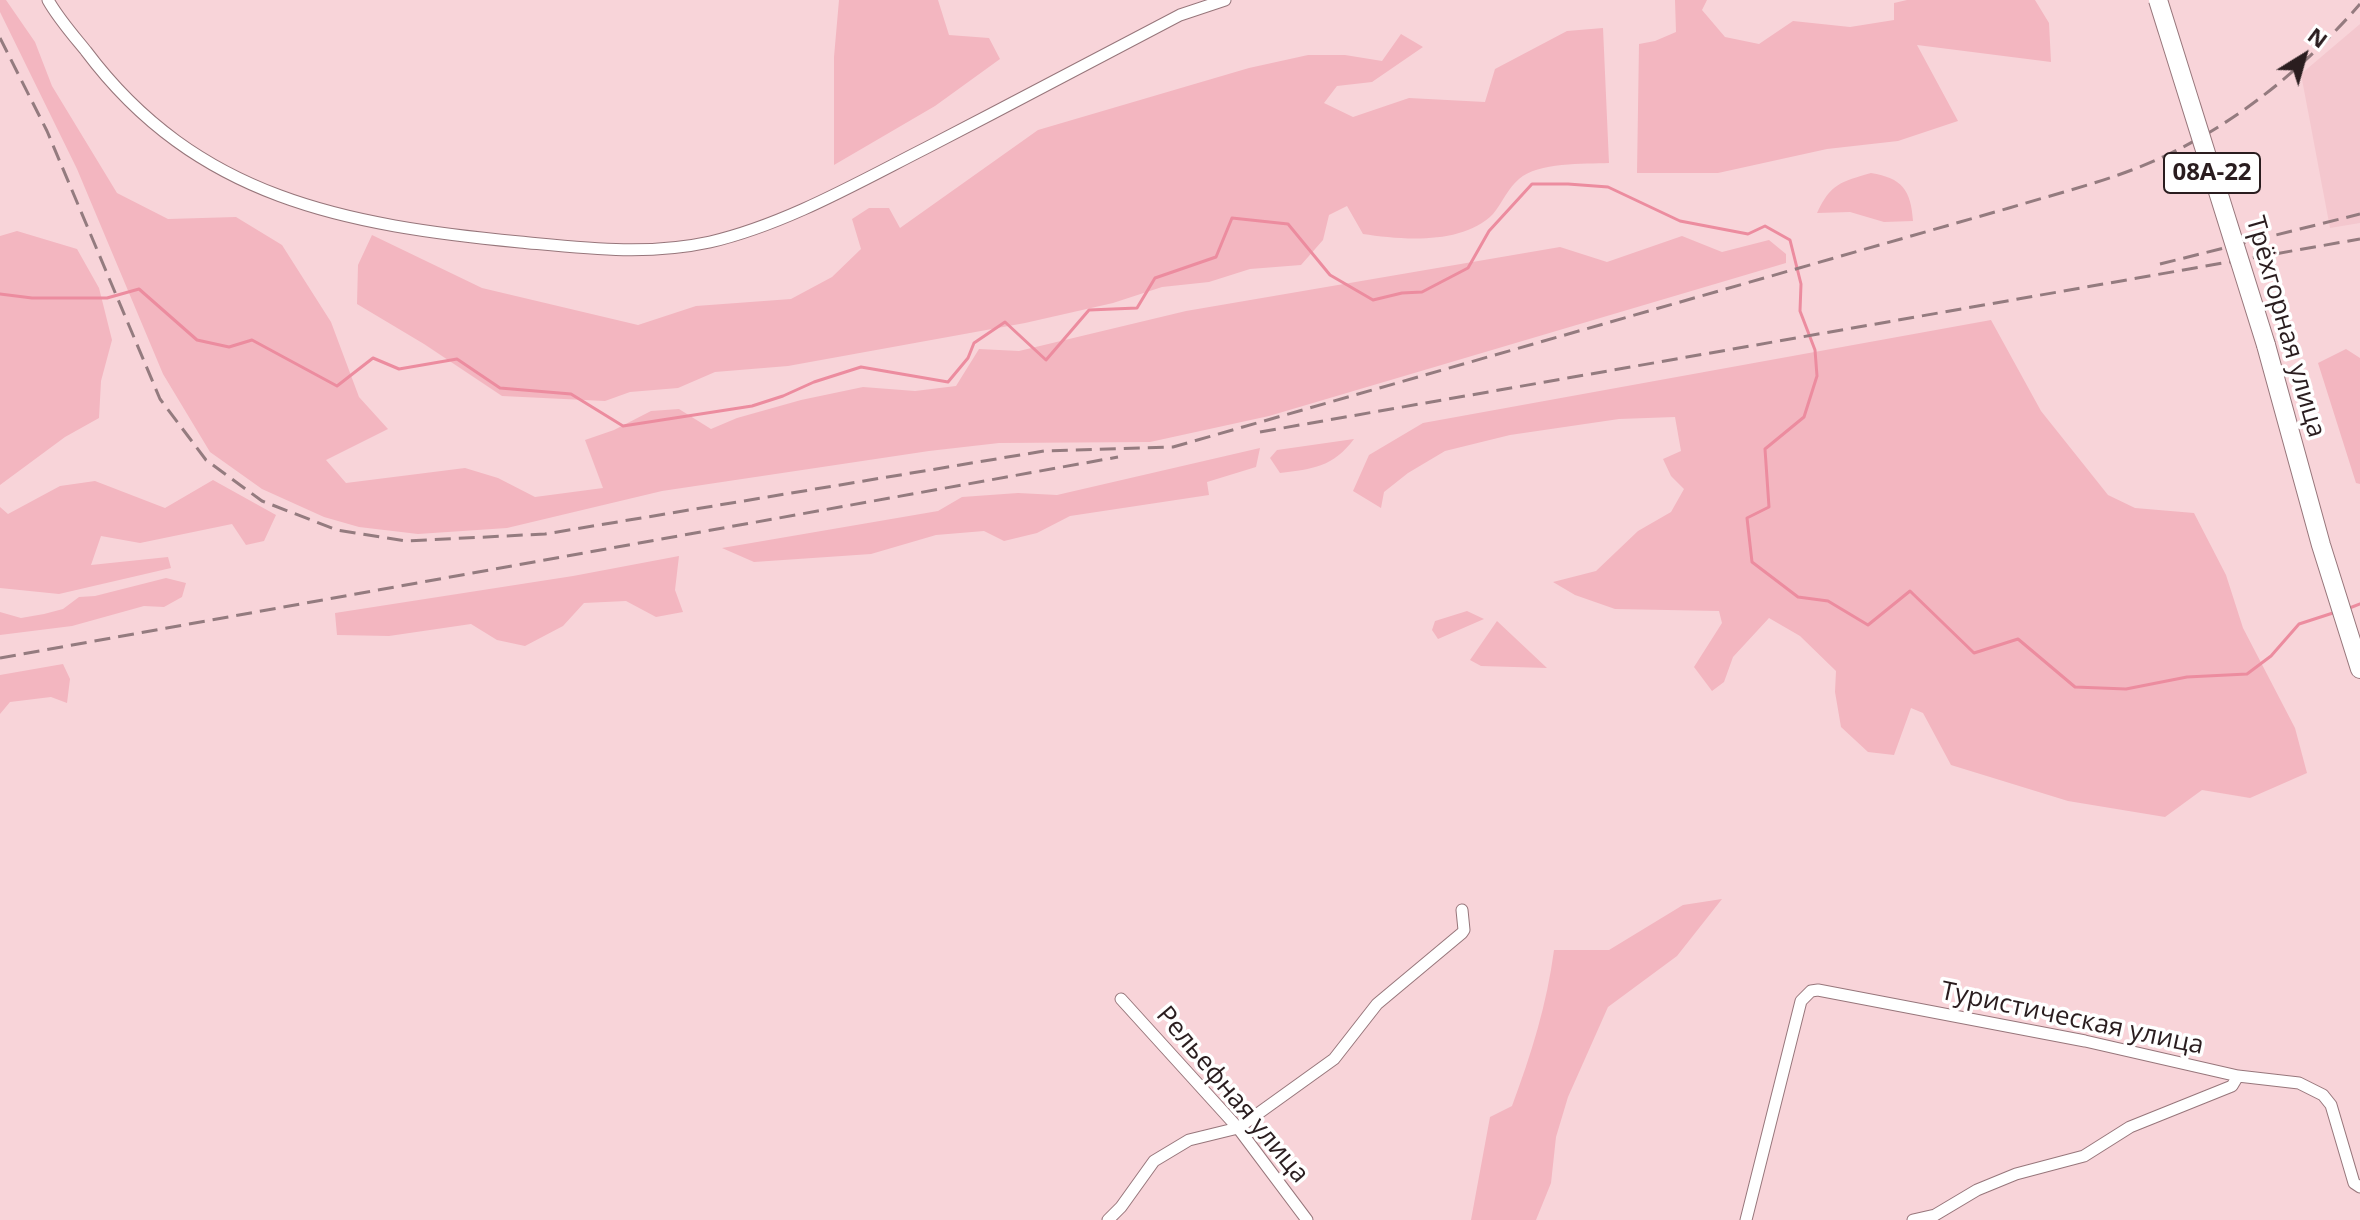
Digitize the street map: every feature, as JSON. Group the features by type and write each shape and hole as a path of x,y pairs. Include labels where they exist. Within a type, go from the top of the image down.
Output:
{"highway":[{"name":"Трёхгорная улица","path":"2158,0 2266,345 2321,545 2360,667"}],"street":[{"path":"48,0 107,80 172,141 251,187 328,213 450,235 622,251 670,249 712,242 764,225 851,186 1180,15 1225,0"},
{"path":"1108,1220 1154,1161 1189,1140 1238,1128 1334,1059 1377,1004 1462,933 1462,910"},
{"name":"Туристическая улица","path":"1746,1220 1801,1001 1811,991 1827,991 2085,1041 2238,1076 2299,1083 2323,1095 2331,1105 2354,1183 2360,1187"},
{"name":"Рельефная улица","path":"1121,999 1238,1128 1307,1220"},
{"path":"1913,1220 1936,1217 1999,1180 2084,1156 2130,1127 2232,1086 2238,1076"}],"shaded area":[{"path":"0,0 6,0 35,42 52,86 117,193 168,219 236,217 282,245 331,322 359,397 388,429 326,460 346,483 465,468 498,478 535,497 603,488 585,440 614,430 651,411 679,409 711,429 737,418 801,400 863,387 915,391 956,386 979,349 1019,351 1186,311 1560,247 1607,262 1682,236 1722,252 1769,240 1786,254 1786,263 1269,416 1150,442 999,443 929,451 662,491 507,528 418,534 359,527 324,517 262,489 210,452 163,374 77,169 0,12"},
{"path":"839,0 938,0 949,35 989,38 1000,59 935,106 834,165 834,57"},
{"path":"1675,0 1707,0 1702,10 1725,37 1759,44 1793,21 1850,27 1894,20 1894,3 1907,0 2035,0 2049,23 2051,62 1917,45 1958,121 1898,141 1827,149 1718,173 1637,173 1639,44 1676,32"},
{"path":"2360,24 2360,223 2330,228 2301,74"},
{"path":"1603,28 1609,163 1562,165 1527,173 1508,191 1493,214 1466,231 1449,236 1396,238 1363,234 1347,206 1329,215 1323,240 1301,265 1250,269 1209,282 1162,287 1113,303 1025,323 788,366 715,372 678,388 630,392 605,401 502,396 357,304 358,265 372,235 482,288 638,325 696,306 791,299 832,277 861,249 852,219 869,208 889,208 900,228 1038,130 1249,68 1308,55 1345,55 1382,61 1401,34 1423,47 1372,82 1337,86 1324,103 1353,117 1409,98 1485,102 1495,69 1567,31"},
{"path":"1871,173 1890,178 1903,187 1910,201 1913,221 1884,222 1850,212 1817,213 1827,195 1838,185"},
{"path":"17,231 77,249 99,288 112,340 101,381 99,418 65,437 0,485 0,236"},
{"path":"1991,320 2041,411 2108,495 2135,508 2194,513 2226,575 2243,628 2295,728 2307,773 2250,798 2202,790 2165,817 2068,801 1951,765 1923,713 1911,708 1894,755 1868,752 1841,727 1835,692 1836,671 1800,636 1769,618 1733,657 1724,682 1712,691 1694,667 1722,623 1719,611 1615,609 1575,595 1553,582 1596,571 1638,531 1671,512 1684,489 1671,476 1663,459 1681,451 1675,417 1619,419 1510,435 1445,451 1384,492 1381,508 1353,491 1369,455 1423,423"},
{"path":"2346,349 2360,358 2360,484 2356,483 2318,363"},
{"path":"1354,439 1338,456 1312,468 1280,473 1270,458 1277,450"},
{"path":"1260,448 1256,467 1207,482 1209,495 1070,516 1037,533 1004,541 984,531 936,535 871,554 754,562 722,548 938,511 962,497 1018,493 1057,495"},
{"path":"213,480 276,515 264,541 246,545 232,524 140,543 101,536 91,565 168,557 171,568 59,594 0,588 0,507 8,514 60,486 95,481 165,508"},
{"path":"679,556 675,590 683,612 656,617 626,601 584,603 563,626 525,646 497,640 471,624 389,636 337,635 335,613 573,576"},
{"path":"166,578 186,583 182,597 164,607 144,606 72,626 0,635 0,612 21,618 44,614 63,609 79,597 95,596"},
{"path":"1467,611 1484,619 1438,639 1432,630 1435,621"},
{"path":"1497,621 1547,668 1481,666 1470,660"},
{"path":"63,664 70,679 67,703 51,697 10,702 0,714 0,675"},
{"path":"1722,899 1677,956 1608,1007 1568,1097 1556,1137 1551,1183 1536,1220 1471,1220 1490,1117 1512,1106 1538,1029 1554,950 1609,950 1683,905"}],"waterway":[{"path":"0,294 32,298 107,298 139,289 197,340 229,347 252,340 337,386 373,358 399,369 457,359 500,388 571,394 623,426 752,406 861,367 948,382 968,358 974,343 1005,322 1046,360 1089,310 1137,308 1155,278 1216,257 1232,218 1288,224 1330,275 1373,300 1422,292 1468,268 1489,231 1532,184 1608,187 1680,221 1748,234 1765,226 1790,240 1801,284 1800,311 1815,350 1817,376 1804,417 1765,449 1769,507 1747,518 1752,562 1798,597 1828,601 1868,625 1910,591 1974,653 2018,639 2075,687 2126,689 2187,677 2247,674 2271,656 2299,624 2336,612"},
{"path":"2347,609 2360,604"}],"railway":[{"path":"0,38 47,131 160,399 206,460 262,501 337,530 406,541 545,534 1044,451 1173,447 2129,171 2194,141 2247,108 2318,48 2360,4"},
{"path":"2160,264 2360,214"},
{"path":"1260,432 2360,239"},
{"path":"0,658 1118,457"}]}
